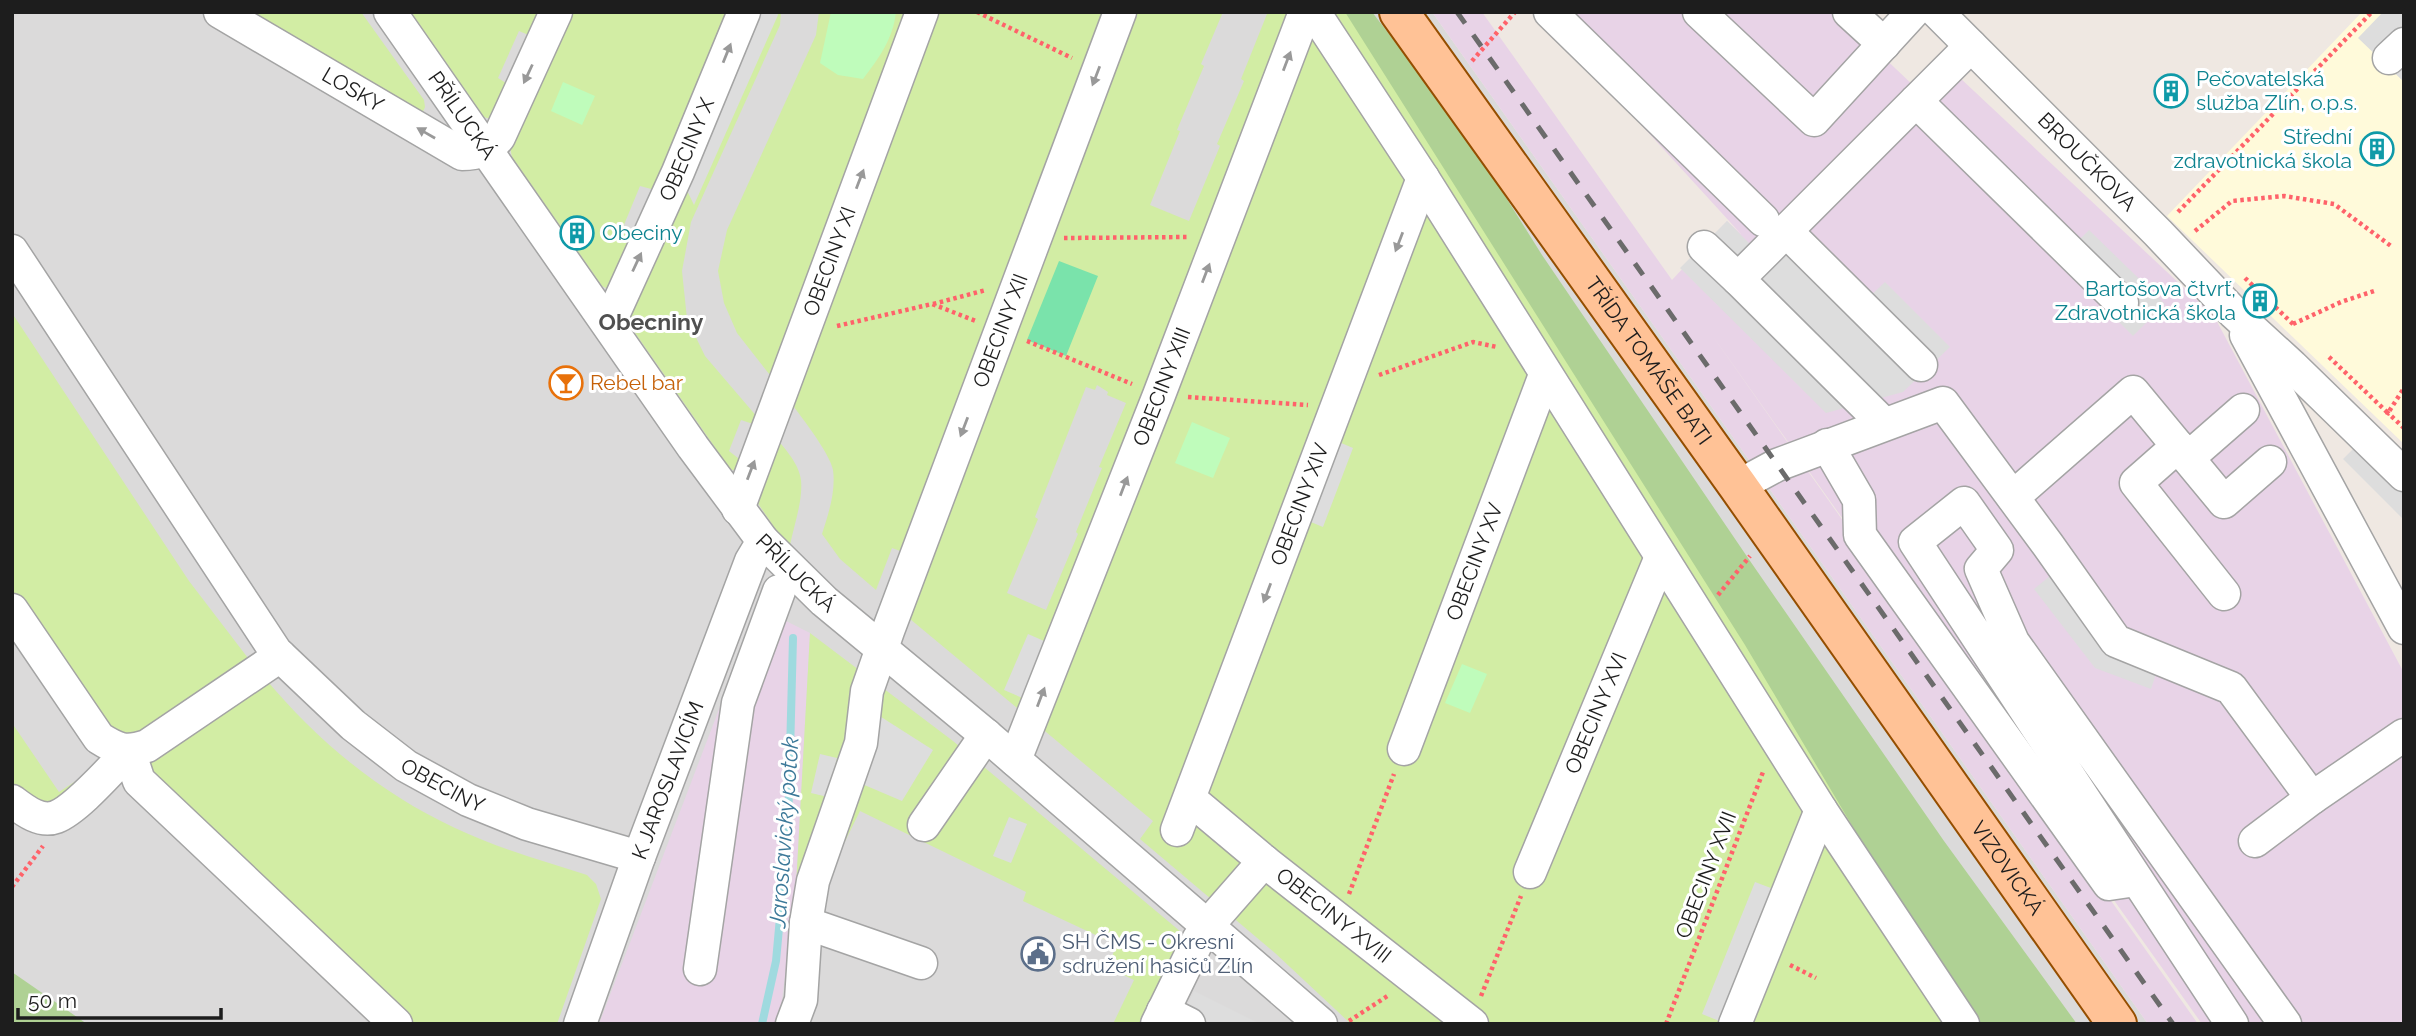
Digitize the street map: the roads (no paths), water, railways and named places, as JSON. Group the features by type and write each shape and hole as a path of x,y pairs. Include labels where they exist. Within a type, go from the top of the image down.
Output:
{"main road":[{"name":"TŘÍDA TOMÁŠE BATI","path":"1399,12 1897,712"},
{"name":"VIZOVICKÁ","path":"1897,712 2117,1024"}],"street":[{"name":"LOSKY","path":"220,12 462,154 474,154 488,149"},
{"name":"PŘÍLUCKÁ","path":"390,12 763,541 786,580 824,601 986,735 1321,1024"},
{"path":"488,149 499,137 556,12"},
{"name":"OBECINY X","path":"609,324 678,172 744,12"},
{"name":"OBECINY XI","path":"738,509 922,12"},
{"name":"OBECINY XII","path":"792,1024 801,1000 806,923 813,881 861,743 867,691 1120,12"},
{"name":"OBECINY XIII","path":"1015,761 1160,396 1305,12"},
{"path":"1314,12 1423,178 1957,1021"},
{"path":"1550,12 1921,365"},
{"path":"1699,12 1814,120 1913,12"},
{"path":"1849,12 1884,44"},
{"name":"BROUČKOVA","path":"1937,12 2234,313 2404,475"},
{"path":"1738,279 1774,226 1916,102 1971,46"},
{"path":"1916,102 2122,303"},
{"name":"OBECINY XIV","path":"1177,830 1423,178"},
{"path":"1704,247 1884,424"},
{"name":"OBECINY","path":"12,251 280,656 353,726 406,766 468,800 527,824 639,857"},
{"name":"BROUČKOVA","path":"2234,313 2404,628"},
{"name":"OBECINY XV","path":"1404,749 1539,365"},
{"path":"2013,497 2133,392 2224,502 2270,463"},
{"path":"1738,486 1777,465 1943,403 2116,641 2231,688 2312,798"},
{"path":"2224,594 2136,483 2243,410"},
{"path":"1827,445 1860,500 1860,535 2109,884 2136,880"},
{"path":"2232,1024 1915,542 1964,503 1997,550 1981,569 2013,642 2285,1024"},
{"name":"K JAROSLAVICÍM","path":"580,1024 639,857 751,561 763,541"},
{"name":"OBECINY XVI","path":"1530,872 1661,557"},
{"path":"700,969 738,703 786,580"},
{"path":"12,610 99,738 113,747 130,751"},
{"path":"12,801 24,811 41,818 56,817 76,803 130,751 147,746 280,656"},
{"path":"924,825 986,735"},
{"path":"2255,841 2404,735"},
{"path":"130,751 139,781 396,1024"},
{"path":"1190,799 1264,861"},
{"path":"1735,1024 1821,810"},
{"name":"OBECINY XVIII","path":"1169,1020 1198,940 1264,861 1472,1023"},
{"path":"806,923 921,963"}],"waterway":[{"name":"Jaroslavický potok","path":"762,1024 776,961 788,830 793,638"}],"railway":[{"path":"1457,12 2173,1024"}],"place":[{"name":"Pečovatelská služba Zlín, o.p.s.","path":"2171,91"},
{"name":"Střední zdravotnická škola","path":"2377,149"},
{"name":"Obeciny","path":"577,233"},
{"name":"Bartošova čtvrť, Zdravotnická škola","path":"2260,301"},
{"name":"Rebel bar","path":"566,383"},
{"name":"SH ČMS - Okresní sdružení hasičů Zlín","path":"1038,954"}],"district":[{"name":"Obecniny","path":"651,322"}]}
